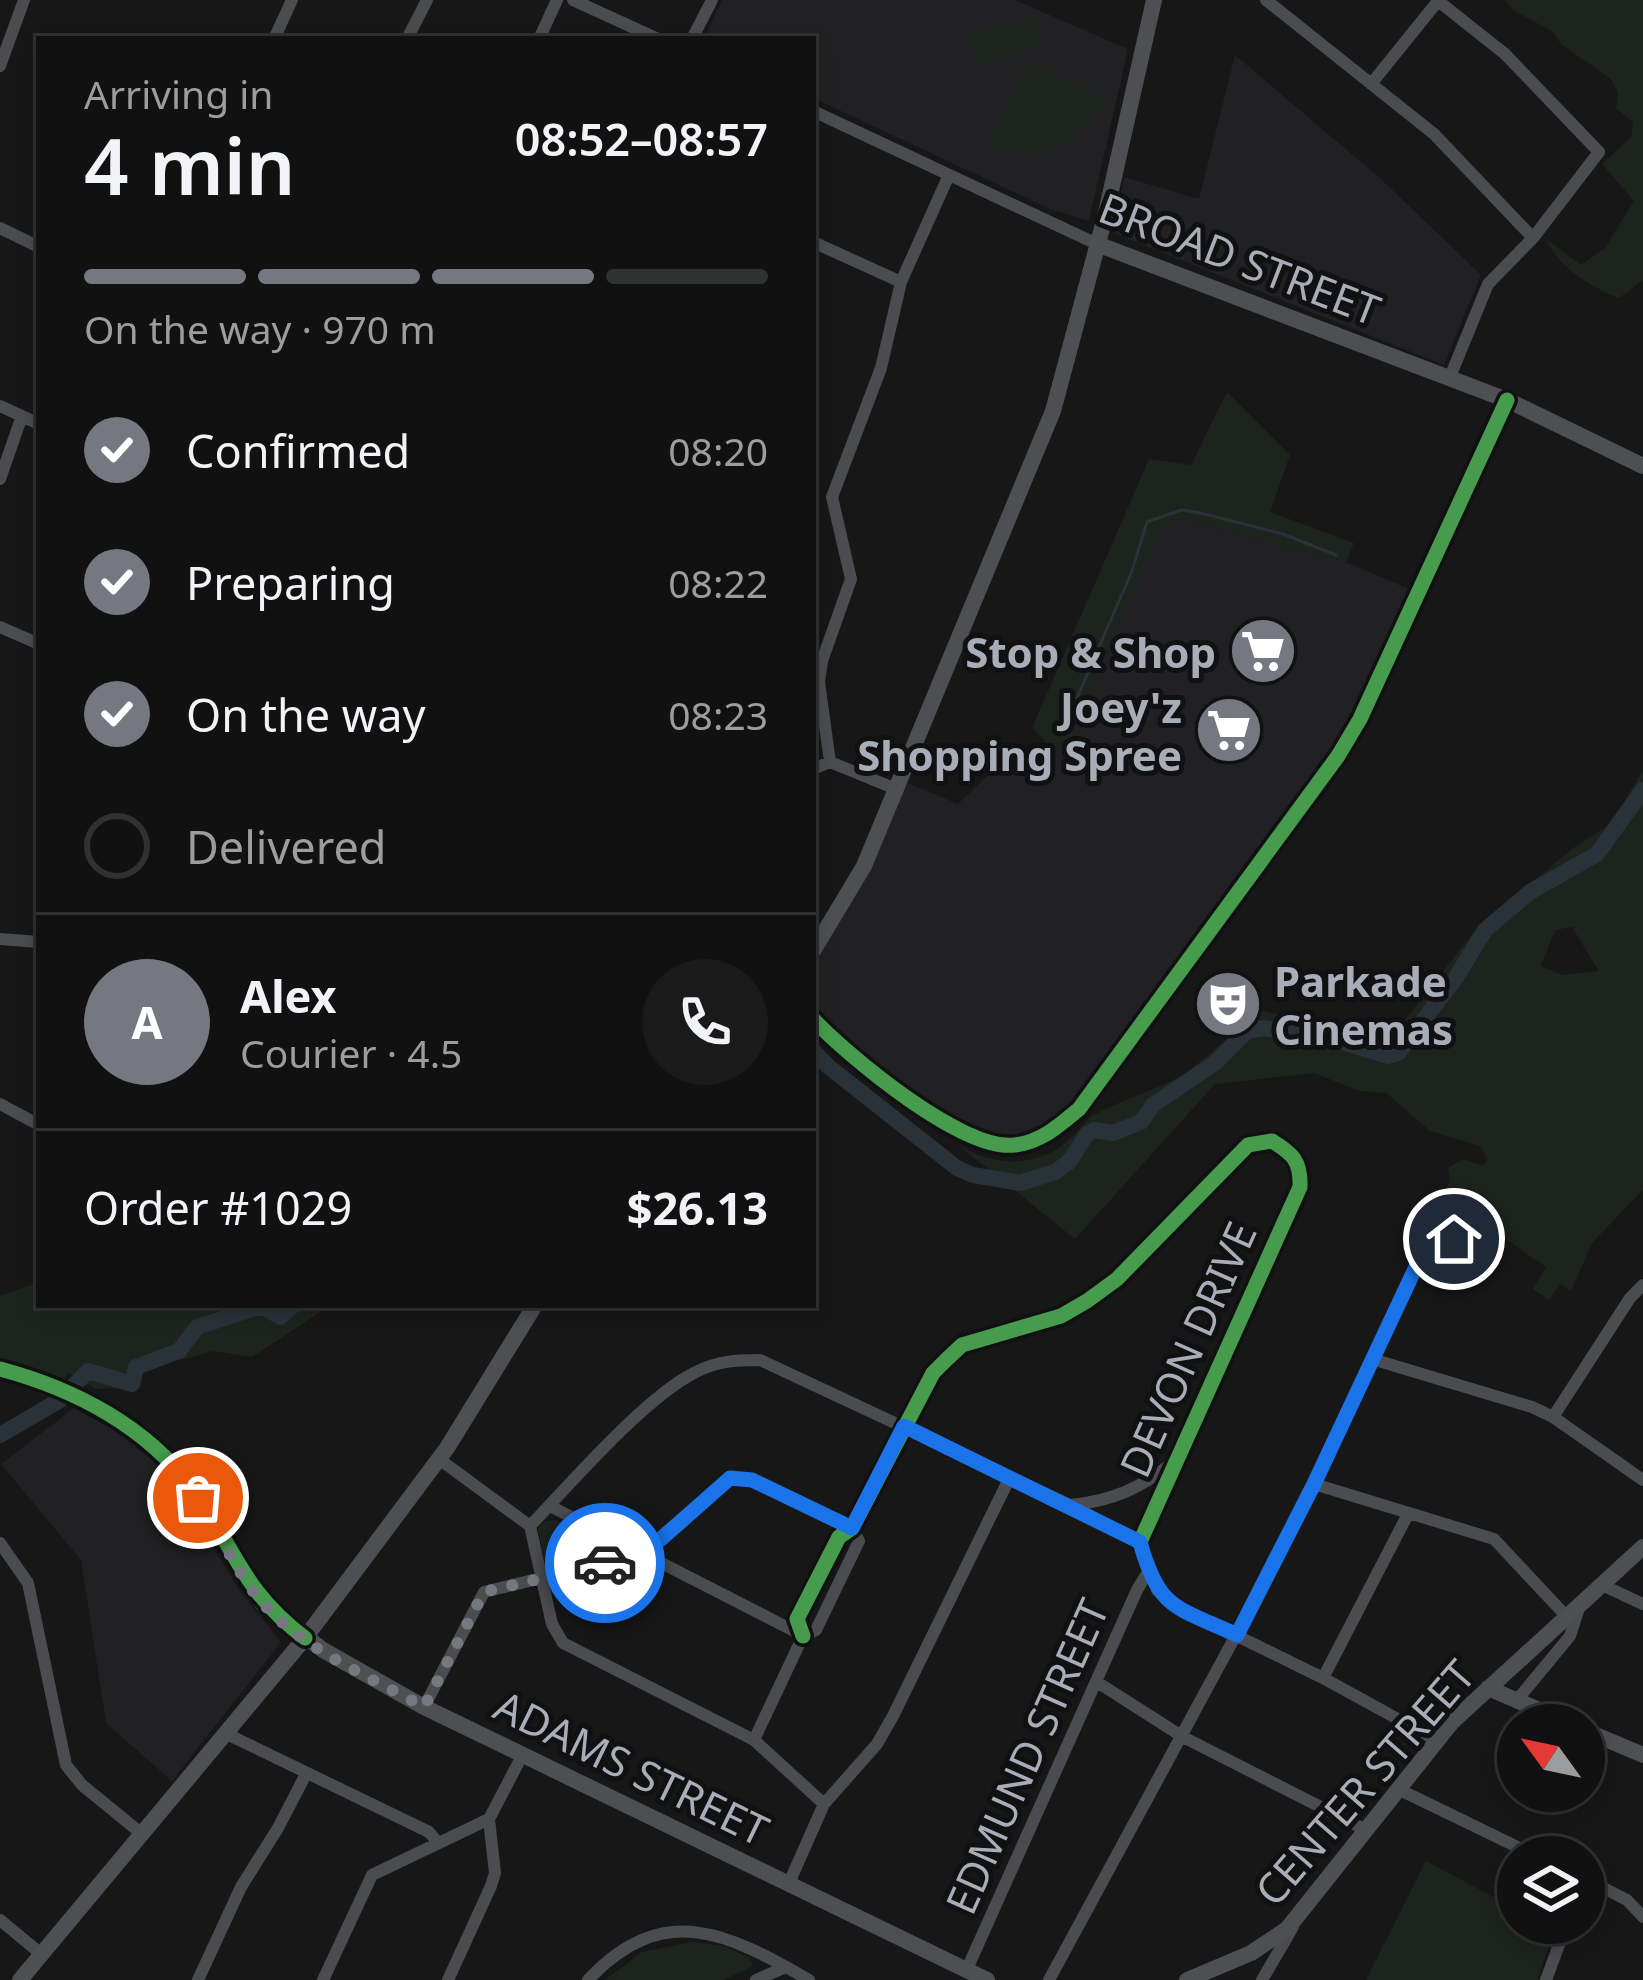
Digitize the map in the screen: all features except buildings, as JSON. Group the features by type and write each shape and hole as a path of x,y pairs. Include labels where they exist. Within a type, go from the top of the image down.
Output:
{"main road":[{"path":"816,946 852,891 1053,411 1154,0"},
{"name":"BROAD STREET","path":"1097,244 1507,400 1643,466"},
{"path":"20,1980 305,1639 439,1459 533,1308"},
{"name":"ADAMS STREET","path":"0,1369 66,1393 128,1425 180,1474 257,1597 305,1639 424,1707 987,1980"},
{"name":"CENTER STREET","path":"1187,1980 1256,1951 1295,1920 1436,1740 1643,1546"},
{"path":"1488,1688 1526,1704"},
{"path":"1605,1739 1643,1755"}],"street":[{"path":"0,66 24,0"},
{"path":"275,36 292,0"},
{"path":"409,36 427,0"},
{"path":"539,36 557,0"},
{"path":"573,0 651,36"},
{"path":"694,36 712,0"},
{"path":"1266,0 1434,134 1533,238"},
{"path":"1371,84 1437,0 1504,54 1599,152 1533,238 1488,284 1450,377"},
{"name":"BROAD STREET","path":"816,112 1097,244"},
{"path":"830,762 819,682 851,579 832,497 881,368 901,282 949,175"},
{"path":"0,228 36,246"},
{"path":"816,243 901,282"},
{"path":"816,1022 927,1111 992,1144 1014,1146 1040,1138 1079,1109 1338,756 1360,719 1507,400"},
{"path":"0,406 36,423"},
{"path":"0,479 22,416"},
{"path":"0,627 36,643"},
{"path":"816,768 830,762 896,789"},
{"path":"0,939 36,942"},
{"path":"0,1104 36,1123"},
{"name":"DEVON DRIVE","path":"904,1426 933,1372 962,1345 1061,1316 1087,1301 1117,1279 1248,1145 1271,1141 1291,1152 1300,1166 1300,1186 1140,1542"},
{"path":"1049,1980 1237,1635 1430,1237"},
{"path":"1553,1417 1630,1298 1643,1286"},
{"path":"1372,1359 1532,1407 1643,1480"},
{"path":"530,1526 664,1392 726,1360 760,1360 1070,1504 1140,1542 1156,1590 1172,1604 1436,1740"},
{"path":"803,1636 797,1619 839,1537 852,1528 904,1426"},
{"path":"439,1459 530,1526 552,1624 563,1643 754,1740 824,1804"},
{"name":"DEVON DRIVE","path":"1070,1504 1142,1487 1175,1460"},
{"path":"424,1707 484,1592 640,1554 730,1478 752,1480 852,1528 859,1540 816,1630 803,1636 754,1740"},
{"path":"789,1883 824,1804 878,1744 1010,1478"},
{"path":"1314,1484 1494,1539 1574,1611"},
{"path":"550,1506 803,1636"},
{"path":"1323,1678 1408,1514"},
{"path":"0,1543 28,1582 66,1765 82,1785 142,1834"},
{"name":"EDMUND STREET","path":"967,1969 1148,1572"},
{"path":"1602,1585 1643,1604"},
{"name":"CENTER STREET","path":"1517,1700 1569,1638 1574,1611"},
{"path":"1096,1682 1183,1737 1366,1830"},
{"path":"227,1734 429,1832 438,1843"},
{"path":"448,1980 495,1873 489,1819 523,1754"},
{"path":"198,1980 242,1887 305,1774"},
{"path":"1398,1789 1497,1837"},
{"path":"323,1980 372,1875 489,1819"},
{"path":"1605,1889 1627,1900 1643,1917"},
{"path":"0,1919 40,1953"},
{"path":"1262,1980 1295,1920"},
{"path":"588,1980 622,1948 671,1931 731,1938 809,1980"},
{"path":"1548,1979 1560,1944"},
{"path":"756,1980 786,1966"}],"shaded area":[{"path":"722,0 1015,0 1128,49 1089,221 1050,209 816,99 816,36 705,36"},
{"path":"1505,0 1643,0 1643,280 1619,298 1577,275 1546,239 1581,265 1605,248 1634,201 1602,164 1631,137 1633,122 1616,108 1618,92 1611,79"},
{"path":"1034,15 1043,46 977,66 967,33"},
{"path":"1235,55 1380,178 1481,275 1444,365 1114,233 1124,177 1199,199"},
{"path":"1028,64 1107,99 1072,140 1042,152 989,144 1022,67"},
{"path":"1227,392 1290,455 1270,512 1354,543 1346,562 1180,518 1163,527 1070,740 1048,745 1032,728 1149,459 1191,465"},
{"path":"1180,518 1346,562 1418,593 1360,719 1079,1109 1040,1138 992,1144 927,1111 816,1021 816,945 900,780 958,804 990,773 1038,755 1048,745 1070,740 1162,527"},
{"path":"1643,770 1643,1190 1592,1243 1571,1291 1560,1284 1549,1300 1533,1289 1546,1267 1483,1223 1472,1205 1445,1191 1450,1181 1448,1168 1464,1159 1483,1166 1488,1159 1480,1146 1430,1131 1386,1093 1359,1091 1314,1073 1215,1084 1075,1239 955,1142 997,1160 1027,1160 1055,1150 1094,1115 1188,1071 1259,1010 1390,1039 1477,928 1573,848 1611,824","holes":["1572,927 1598,970 1562,975 1541,966 1555,930"]},
{"path":"36,1283 36,1308 326,1308 252,1357 213,1351 185,1359 145,1361 141,1387 96,1389 69,1373 62,1381 0,1359 0,1296"},
{"path":"74,1408 114,1430 166,1471 240,1591 281,1642 172,1781 106,1723 81,1560 1,1464"},
{"path":"556,1520 609,1546 611,1554 556,1567 545,1564 538,1528"},
{"path":"1426,1861 1497,1899 1497,1944 1550,1944 1537,1980 1366,1980"},
{"path":"692,1942 723,1946 750,1958 753,1966 724,1980 605,1980 642,1952"}],"waterway":[{"path":"1058,732 1132,571 1147,522 1181,510 1201,513 1283,534 1336,555"},
{"path":"816,1054 957,1168 1020,1183 1055,1172 1069,1162 1087,1134 1094,1130 1113,1133 1141,1122 1153,1105 1215,1063 1247,1031 1264,1028 1334,1039 1388,1056 1398,1053 1455,979 1485,930 1530,892 1597,854 1643,790"},
{"path":"0,1435 60,1400 88,1371 132,1384 136,1367 179,1351 197,1327 255,1308"},
{"path":"255,1308 265,1308"},
{"path":"265,1308 280,1317 290,1308"}],"cycle path":[{"path":"816,1022 852,1055 937,1118 993,1143 1015,1145 1033,1140 1079,1109 1338,756 1360,719 1507,400"},
{"path":"803,1636 797,1619 839,1537 852,1528 933,1373 962,1345 1061,1316 1087,1301 1117,1279 1248,1145 1272,1141 1294,1159 1300,1187 1140,1542"},
{"path":"0,1369 82,1400 155,1448 194,1491 267,1604 305,1638"}],"way so far":[{"path":"198,1498 257,1597 274,1615 305,1639 424,1707 484,1592 605,1563"}],"place":[{"name":"Stop & Shop","path":"1263,651"},
{"name":"Joey'z Shopping Spree","path":"1229,730"},
{"name":"Parkade Cinemas","path":"1228,1004"}],"route":[{"path":"605,1563 652,1547 730,1478 752,1480 852,1528 904,1426 1140,1542 1156,1590 1172,1604 1237,1635 1430,1237 1454,1239"}]}
